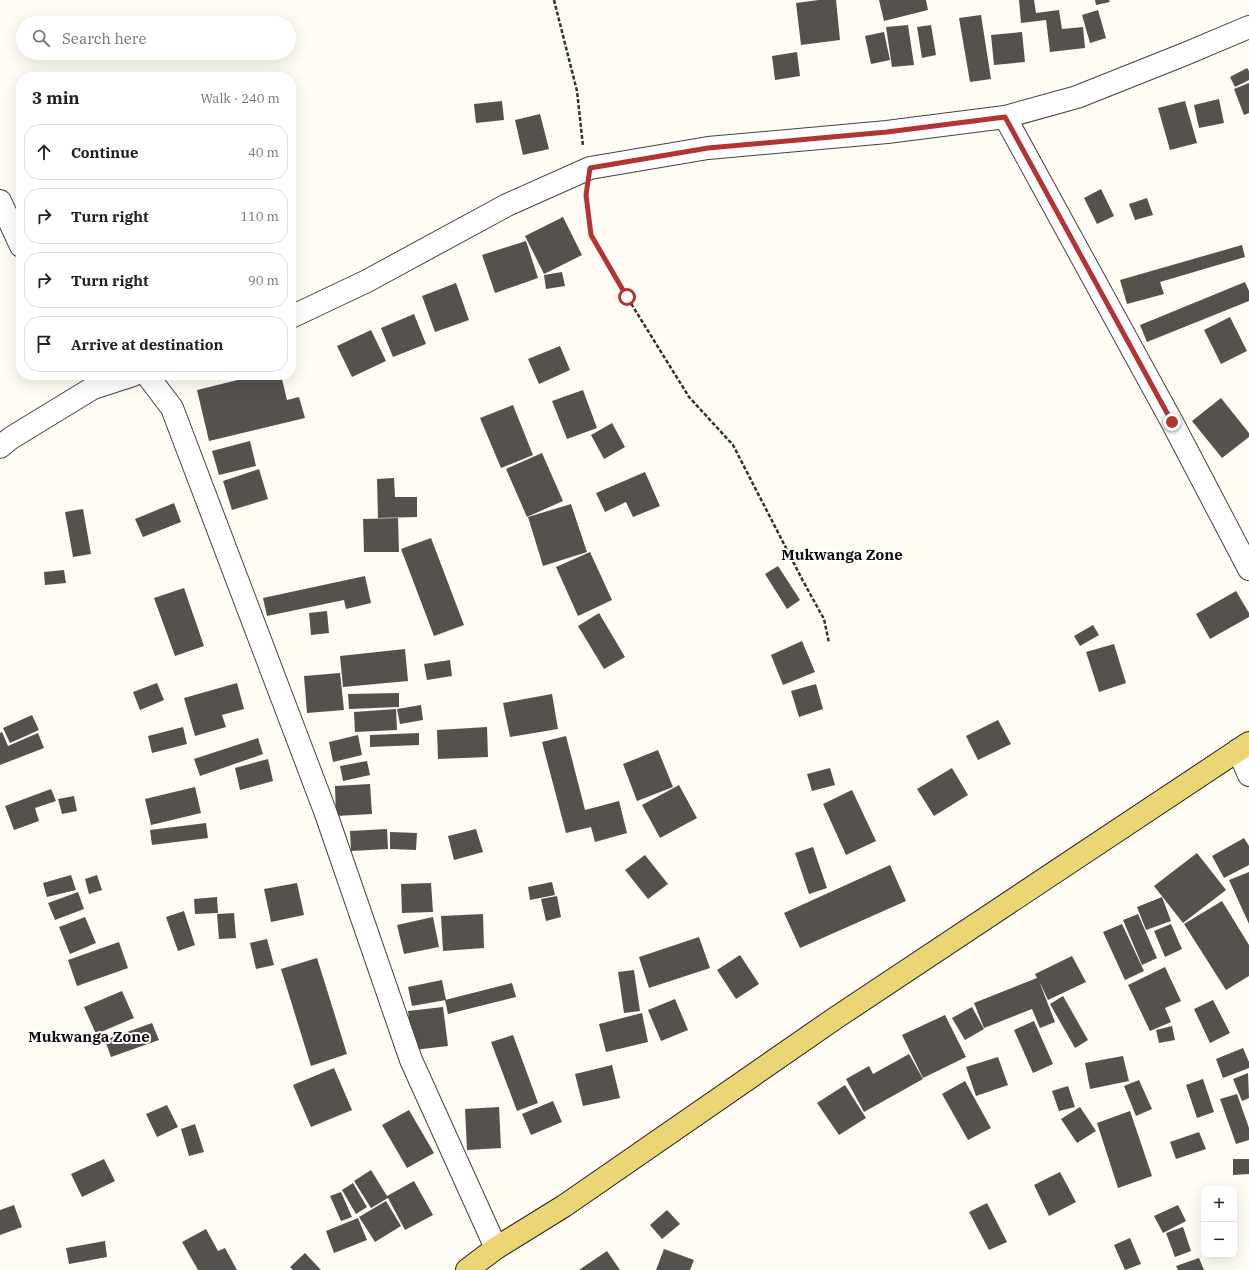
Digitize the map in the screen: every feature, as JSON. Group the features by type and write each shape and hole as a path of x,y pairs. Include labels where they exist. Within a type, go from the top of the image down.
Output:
{"main road":[{"path":"467,1270 496,1248 564,1206 837,1017 1243,746"}],"street":[{"path":"296,315 367,280 507,205 590,168 708,148 887,132 1005,117 1077,97 1249,27"},
{"path":"1005,117 1172,422 1249,569"},
{"path":"0,201 16,235"},
{"path":"0,447 89,382 102,380"},
{"path":"151,380 172,408 325,811 411,1060 496,1248"},
{"path":"1243,746 1249,775"}],"path":[{"path":"554,0 577,91 581,142 590,168 586,195 591,235 627,297 689,397 733,444 802,581 824,620 829,643"}],"building":[{"path":"819,0 836,0 840,40 801,45 796,3"},
{"path":"879,0 926,0 928,10 884,21"},
{"path":"1019,0 1034,0 1036,13 1059,10 1062,29 1083,27 1085,48 1050,52 1046,20 1021,23"},
{"path":"1095,0 1109,0 1110,2 1096,5"},
{"path":"1098,10 1106,38 1090,43 1082,15"},
{"path":"981,15 991,79 970,82 959,18"},
{"path":"908,25 914,65 892,67 886,27"},
{"path":"931,25 936,55 922,58 917,27"},
{"path":"884,32 890,60 871,64 865,36"},
{"path":"1022,32 1025,62 994,65 991,35"},
{"path":"797,52 800,76 775,80 772,56"},
{"path":"1247,68 1249,71 1249,80 1235,87 1230,77"},
{"path":"1249,83 1249,113 1244,115 1234,89"},
{"path":"1219,99 1224,123 1199,128 1194,105"},
{"path":"502,101 504,120 476,123 474,104"},
{"path":"1185,101 1197,143 1170,150 1158,108"},
{"path":"540,114 549,149 523,155 515,120"},
{"path":"1101,189 1114,216 1097,224 1084,198"},
{"path":"1147,198 1153,215 1135,220 1129,204"},
{"path":"563,217 582,255 544,274 525,236"},
{"path":"526,241 538,278 495,293 482,255"},
{"path":"1242,245 1245,257 1160,282 1164,294 1127,304 1120,280"},
{"path":"562,272 565,286 546,289 544,275"},
{"path":"1245,282 1249,291 1249,301 1147,342 1140,325"},
{"path":"456,283 469,320 435,332 422,296"},
{"path":"414,314 426,344 393,357 381,328"},
{"path":"1230,317 1247,351 1221,364 1204,330"},
{"path":"371,330 386,361 352,377 337,346"},
{"path":"560,346 570,370 539,384 528,359"},
{"path":"238,380 282,380 287,400 299,397 305,418 209,441 197,390"},
{"path":"583,390 597,428 567,439 552,401"},
{"path":"1221,398 1249,433 1249,437 1222,458 1192,421"},
{"path":"513,405 533,455 501,468 480,418"},
{"path":"612,423 625,447 604,459 591,435"},
{"path":"250,441 256,466 219,475 212,451"},
{"path":"542,453 563,501 527,517 506,469"},
{"path":"259,469 268,499 232,510 223,481"},
{"path":"645,472 660,506 633,517 626,502 605,512 596,493"},
{"path":"394,478 395,497 417,497 417,517 378,518 377,479"},
{"path":"174,503 181,522 143,537 135,519"},
{"path":"571,504 587,552 543,566 528,517"},
{"path":"83,509 91,554 73,557 65,512"},
{"path":"398,518 399,552 364,552 363,519"},
{"path":"431,538 464,625 434,636 401,549"},
{"path":"590,552 612,600 578,616 556,567"},
{"path":"778,566 800,600 787,609 765,574"},
{"path":"64,570 66,583 45,585 44,572"},
{"path":"365,576 371,603 346,609 344,600 267,616 263,598"},
{"path":"184,588 204,646 175,656 154,598"},
{"path":"1236,591 1249,613 1249,617 1210,639 1196,614"},
{"path":"327,611 329,633 311,635 309,613"},
{"path":"599,613 625,657 604,669 578,626"},
{"path":"1093,625 1099,635 1080,646 1074,636"},
{"path":"802,641 815,672 783,685 771,655"},
{"path":"1114,644 1126,683 1099,692 1086,652"},
{"path":"405,649 408,681 343,687 340,656"},
{"path":"450,660 452,676 427,680 424,664"},
{"path":"340,673 344,710 307,713 304,676"},
{"path":"157,683 164,700 140,710 133,692"},
{"path":"237,683 244,709 222,715 226,727 195,736 184,698"},
{"path":"816,684 823,709 799,717 791,691"},
{"path":"399,693 399,707 349,709 348,694"},
{"path":"552,694 558,729 510,737 503,703"},
{"path":"421,705 423,720 400,724 397,709"},
{"path":"396,709 397,730 355,732 354,712"},
{"path":"32,715 39,730 10,743 3,728"},
{"path":"998,720 1011,744 978,760 966,736"},
{"path":"183,727 187,744 152,753 148,736"},
{"path":"487,727 488,757 438,759 437,730"},
{"path":"2,732 8,746 38,733 44,748 0,765 0,733"},
{"path":"419,733 419,745 370,747 370,735"},
{"path":"358,735 362,755 333,762 329,742"},
{"path":"566,736 585,810 619,801 627,833 595,842 591,827 566,833 542,742"},
{"path":"258,738 263,754 200,776 194,759"},
{"path":"658,750 673,787 637,801 623,764"},
{"path":"268,759 273,781 240,790 235,768"},
{"path":"367,761 370,775 343,781 340,766"},
{"path":"830,768 835,785 812,791 807,774"},
{"path":"952,768 968,795 934,816 917,789"},
{"path":"370,784 372,814 336,816 335,786"},
{"path":"679,785 697,818 660,838 642,805"},
{"path":"195,787 201,813 151,825 145,799"},
{"path":"51,789 56,801 35,808 39,821 14,830 5,806"},
{"path":"852,790 876,841 846,855 823,804"},
{"path":"74,796 77,811 62,814 58,799"},
{"path":"206,823 208,838 152,845 150,830"},
{"path":"387,829 388,849 351,851 350,831"},
{"path":"476,829 483,852 454,860 448,836"},
{"path":"390,832 417,833 416,850 390,849"},
{"path":"1244,838 1249,846 1249,865 1224,878 1212,856"},
{"path":"813,847 827,888 809,894 795,853"},
{"path":"1197,853 1226,890 1183,923 1154,886"},
{"path":"645,855 668,884 648,899 625,870"},
{"path":"890,865 906,901 800,948 784,913"},
{"path":"1249,872 1249,924 1229,880"},
{"path":"71,875 76,890 47,897 43,883"},
{"path":"97,875 102,890 89,894 85,879"},
{"path":"552,882 555,895 530,900 528,887"},
{"path":"297,883 304,915 271,922 264,889"},
{"path":"431,883 433,912 402,913 401,884"},
{"path":"78,892 84,909 55,920 48,903"},
{"path":"557,896 561,917 546,921 541,899"},
{"path":"217,897 218,913 195,914 194,899"},
{"path":"1162,897 1171,921 1146,930 1137,907"},
{"path":"1222,901 1249,945 1249,976 1226,990 1184,924"},
{"path":"184,911 195,945 178,951 166,917"},
{"path":"234,913 236,938 219,939 217,914"},
{"path":"483,914 484,948 443,951 441,916"},
{"path":"1138,914 1157,958 1142,965 1123,920"},
{"path":"85,917 96,943 70,954 59,927"},
{"path":"433,917 439,947 404,954 397,925"},
{"path":"1122,924 1144,971 1125,980 1103,932"},
{"path":"1171,924 1182,949 1165,957 1154,931"},
{"path":"699,937 710,968 649,988 639,957"},
{"path":"267,939 274,965 256,969 250,943"},
{"path":"119,942 128,968 77,986 68,960"},
{"path":"740,955 759,984 736,999 717,970"},
{"path":"1072,956 1086,982 1048,1000 1039,981 1055,1022 1040,1028 1032,1009 984,1028 974,1003 1037,978 1035,974"},
{"path":"317,958 347,1054 311,1066 281,969"},
{"path":"1165,967 1181,1001 1165,1008 1171,1022 1150,1031 1128,985"},
{"path":"634,970 640,1011 624,1013 618,972"},
{"path":"442,980 446,1000 412,1006 408,987"},
{"path":"512,983 516,997 448,1014 445,1000"},
{"path":"122,991 134,1018 96,1034 84,1007"},
{"path":"1063,996 1088,1040 1075,1048 1050,1004"},
{"path":"675,999 688,1030 661,1041 648,1010"},
{"path":"1213,1000 1230,1033 1210,1043 1194,1009"},
{"path":"443,1007 448,1046 413,1050 408,1011"},
{"path":"972,1007 984,1029 965,1040 952,1018"},
{"path":"642,1013 648,1042 606,1052 599,1024"},
{"path":"945,1015 966,1057 923,1078 902,1035"},
{"path":"1034,1021 1053,1064 1033,1073 1014,1030"},
{"path":"152,1023 159,1040 111,1057 105,1040"},
{"path":"1172,1026 1175,1040 1159,1043 1156,1030"},
{"path":"513,1035 538,1103 517,1111 491,1042"},
{"path":"1243,1048 1249,1062 1249,1068 1223,1078 1216,1059"},
{"path":"909,1054 923,1079 864,1112 846,1079 869,1066 873,1074"},
{"path":"1123,1056 1129,1081 1090,1089 1085,1063"},
{"path":"998,1057 1008,1085 976,1096 966,1067"},
{"path":"612,1065 620,1098 583,1106 575,1074"},
{"path":"334,1068 352,1110 311,1127 293,1085"},
{"path":"1248,1073 1249,1098 1242,1101 1233,1079"},
{"path":"1203,1079 1214,1112 1197,1118 1186,1085"},
{"path":"1139,1080 1152,1109 1136,1116 1124,1086"},
{"path":"965,1081 991,1128 968,1140 942,1094"},
{"path":"845,1085 866,1118 839,1135 817,1103"},
{"path":"1068,1086 1075,1107 1059,1111 1052,1091"},
{"path":"1237,1094 1249,1128 1249,1140 1236,1144 1220,1099"},
{"path":"553,1101 562,1122 531,1135 522,1114"},
{"path":"167,1105 178,1127 157,1137 146,1114"},
{"path":"499,1107 501,1148 467,1150 465,1109"},
{"path":"1080,1107 1096,1131 1077,1143 1061,1119"},
{"path":"409,1110 434,1153 407,1168 382,1125"},
{"path":"1130,1111 1152,1176 1118,1188 1097,1123"},
{"path":"195,1124 204,1152 189,1156 181,1129"},
{"path":"1199,1132 1206,1149 1176,1159 1170,1142"},
{"path":"104,1159 115,1181 82,1197 71,1174"},
{"path":"1233,1159 1249,1159 1249,1174 1233,1175"},
{"path":"371,1170 387,1196 414,1181 433,1215 405,1230 388,1198 371,1208 354,1181"},
{"path":"1060,1172 1076,1202 1049,1216 1034,1185"},
{"path":"353,1183 367,1207 356,1214 342,1190"},
{"path":"341,1192 352,1217 341,1221 330,1196"},
{"path":"386,1201 401,1226 375,1242 359,1217"},
{"path":"987,1203 1007,1242 989,1250 969,1212"},
{"path":"14,1205 22,1227 0,1235 0,1210"},
{"path":"1178,1205 1186,1221 1163,1233 1154,1216"},
{"path":"667,1210 680,1224 662,1239 650,1225"},
{"path":"358,1218 367,1240 334,1253 326,1231"},
{"path":"1183,1227 1191,1251 1175,1257 1166,1233"},
{"path":"206,1229 218,1251 225,1248 237,1270 198,1270 182,1242"},
{"path":"1130,1238 1141,1264 1125,1270 1114,1245"},
{"path":"105,1241 107,1257 69,1264 66,1248"},
{"path":"664,1249 694,1260 690,1270 656,1270"},
{"path":"607,1251 620,1270 579,1270"},
{"path":"305,1253 321,1270 293,1270 290,1267"},
{"path":"1199,1258 1204,1270 1178,1270 1176,1266"}],"district":[{"name":"Mukwanga Zone","path":"842,555"},
{"name":"Mukwanga Zone","path":"89,1037"}],"route":[{"path":"627,297 591,235 586,195 590,168 708,148 887,132 1005,117 1172,422"}]}
